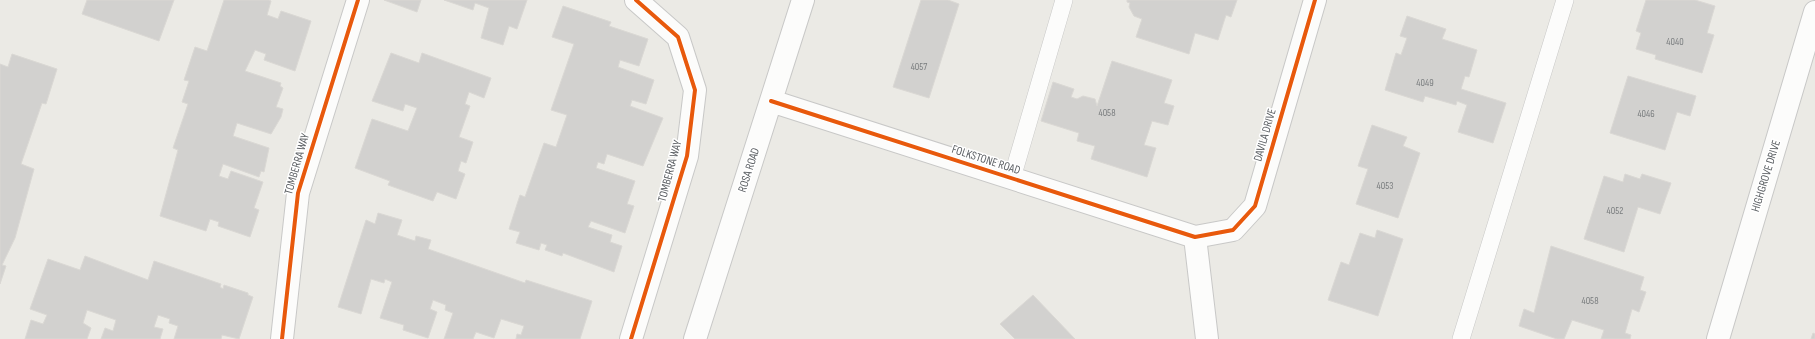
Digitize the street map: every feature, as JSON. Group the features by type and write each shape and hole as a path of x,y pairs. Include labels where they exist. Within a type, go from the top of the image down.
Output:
{"street":[{"name":"TOMBERRA WAY","path":"282,339 298,193 358,0"},
{"name":"TOMBERRA WAY","path":"631,339 687,156 695,90 678,37 636,0"},
{"name":"ROSA ROAD","path":"695,339 803,0"},
{"name":"DAVILA DRIVE","path":"1195,237 1234,230 1255,206 1315,0"},
{"name":"HIGHGROVE DRIVE","path":"1718,339 1815,12"},
{"name":"FOLKSTONE ROAD","path":"771,101 1195,237"},
{"path":"1195,237 1207,339"}],"lane":[{"path":"1012,178 1064,0"},
{"path":"1461,339 1565,0"}],"building":[{"path":"87,0 174,0 159,41 82,14"},
{"path":"224,0 269,0 271,1 267,15 278,19 281,11 311,21 295,71 264,60 266,54 255,50 245,71 281,83 280,86 283,88 276,107 283,109 281,117 271,134 237,123 233,136 269,148 264,172 261,171 259,177 223,164 219,176 228,179 231,171 263,182 254,208 259,210 250,237 218,226 219,222 210,219 206,231 160,216 178,150 173,148 188,104 182,102 189,81 184,80 195,47 207,51"},
{"path":"384,0 421,0 417,12"},
{"path":"444,0 527,0 517,29 509,26 503,45 481,38 489,8 475,3 473,10"},
{"path":"921,0 948,0 959,4 929,98 893,87"},
{"path":"1127,0 1237,0 1231,17 1226,15 1218,40 1195,33 1189,54 1136,37 1142,19 1134,16 1129,7 1130,3 1127,2"},
{"path":"1646,0 1695,0 1715,6 1707,33 1714,35 1702,73 1655,59 1656,55 1636,49 1641,33 1636,31"},
{"path":"563,6 611,22 609,26 648,39 639,66 620,60 618,67 654,80 646,104 632,100 630,106 663,118 643,166 607,154 604,164 598,162 596,168 635,181 627,204 634,206 625,233 591,221 588,227 612,235 610,242 622,246 614,272 563,253 562,256 545,250 547,245 541,243 539,250 516,243 520,232 509,229 520,195 525,197 544,143 556,147 567,115 551,110 574,44 552,37"},
{"path":"1407,16 1446,29 1442,39 1477,50 1469,77 1465,76 1461,89 1506,103 1493,143 1458,132 1467,105 1457,101 1456,105 1425,96 1423,102 1385,90 1396,53 1401,55 1407,38 1400,36"},
{"path":"391,53 419,63 422,53 491,78 484,98 469,92 465,104 470,106 459,137 473,142 466,163 461,161 458,171 465,174 456,199 437,192 433,201 388,185 390,181 355,168 372,119 408,131 417,108 405,104 403,111 372,101"},
{"path":"12,54 57,69 46,104 42,103 21,164 34,169 15,238 2,265 6,266 0,284 0,64 8,67"},
{"path":"1112,61 1172,80 1164,103 1174,106 1168,125 1152,121 1144,145 1156,148 1147,177 1091,159 1095,146 1077,141 1079,133 1041,121 1053,82 1074,89 1071,97 1077,99 1083,96 1095,99 1097,106"},
{"path":"1628,76 1696,96 1690,116 1677,112 1665,150 1610,133"},
{"path":"1372,125 1407,137 1403,146 1420,153 1398,218 1356,204 1368,169 1358,166"},
{"path":"1625,174 1640,179 1642,174 1671,183 1660,214 1638,207 1624,252 1584,239 1604,176 1623,182"},
{"path":"378,213 402,220 397,235 415,241 416,236 431,240 428,249 525,283 526,280 592,301 580,339 516,339 517,334 521,335 524,326 501,319 494,338 476,332 473,339 444,339 453,313 445,310 446,305 433,300 430,309 437,312 428,338 403,330 404,325 380,318 392,282 385,279 384,283 371,279 361,314 338,307 366,220 375,224"},
{"path":"1377,230 1403,239 1378,316 1328,300 1341,262 1349,265 1360,233 1375,238"},
{"path":"1551,246 1644,277 1640,290 1646,292 1639,312 1632,309 1625,333 1631,335 1630,339 1601,339 1604,330 1572,320 1564,339 1557,339 1519,326 1524,309 1534,313"},
{"path":"85,256 148,280 154,261 221,284 220,287 223,289 224,285 248,293 248,295 253,297 239,339 222,335 221,339 174,339 178,326 169,323 170,319 158,315 154,327 163,329 160,339 101,339 105,328 113,331 116,320 87,310 83,323 91,328 87,339 25,339 31,320 43,324 47,315 30,309 48,259 80,270"},
{"path":"1033,295 1075,339 1015,339 1000,324"},
{"path":"1813,333 1815,334 1815,339 1811,339"}],"cycle path":[{"path":"282,339 298,193 358,0"},
{"path":"631,339 687,156 695,90 678,37 636,0"},
{"path":"771,101 1195,237 1233,230 1255,206 1315,0"}]}
